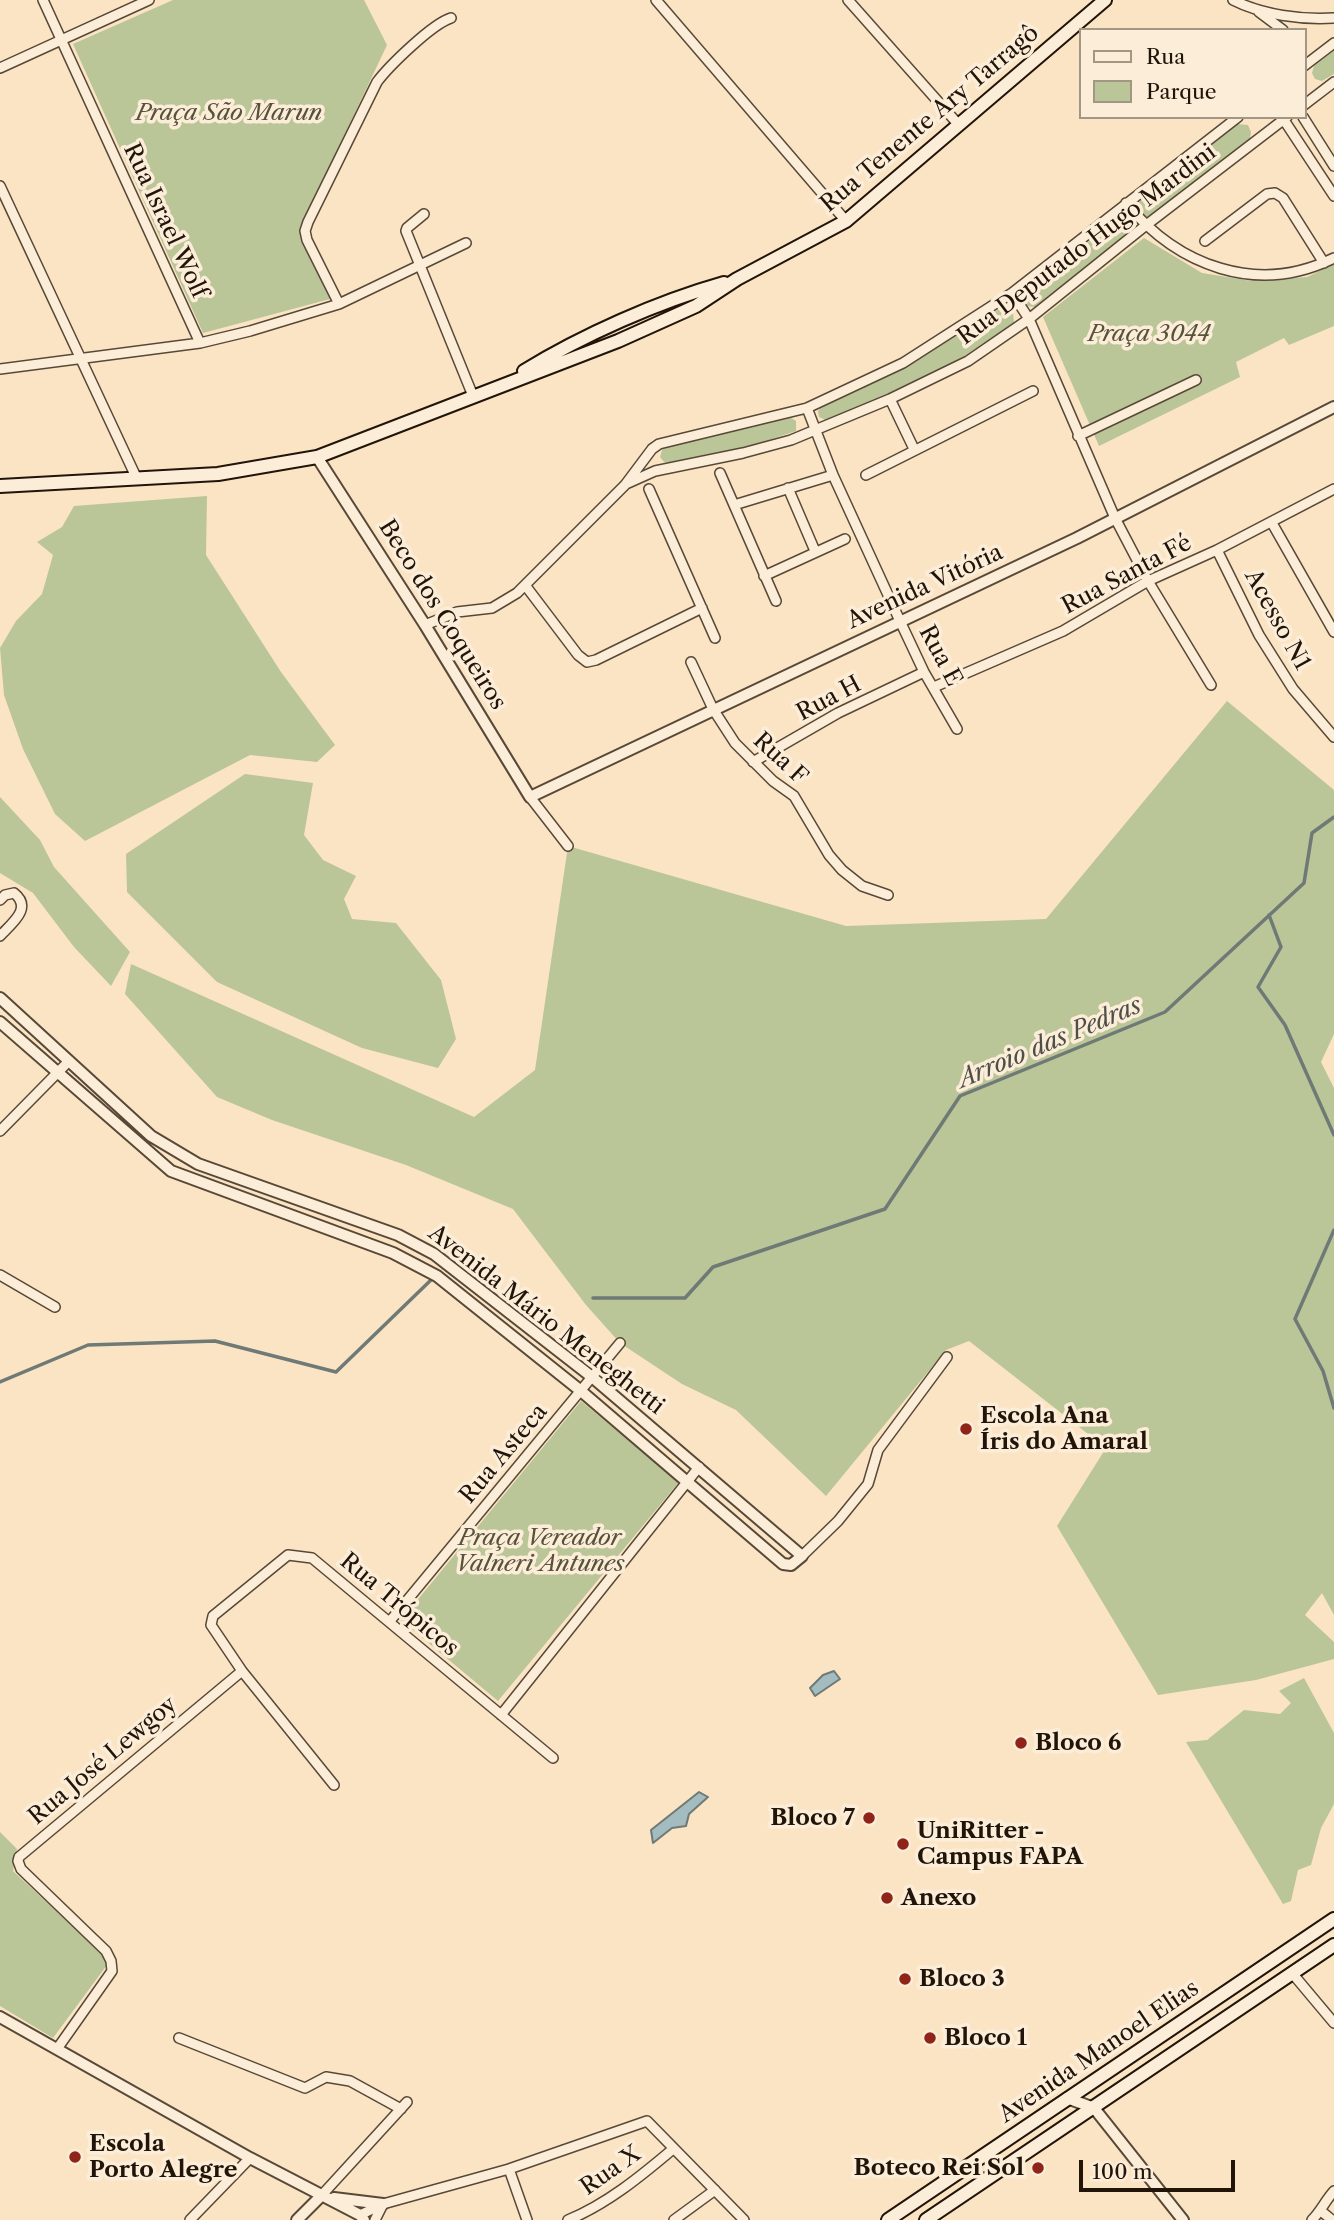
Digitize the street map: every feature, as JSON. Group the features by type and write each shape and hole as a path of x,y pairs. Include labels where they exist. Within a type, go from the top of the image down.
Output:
{"main road":[{"name":"Rua Tenente Ary Tarragô","path":"0,486 218,474 317,457 503,384 567,362 696,306 737,279 846,221 1105,0"},
{"name":"Avenida Manoel Elias","path":"888,2220 1334,1919"},
{"name":"Avenida Manoel Elias","path":"926,2220 1334,1945"},
{"path":"1270,1962 1287,1976"}],"street":[{"name":"Rua Israel Wolf","path":"43,0 200,343"},
{"path":"0,68 149,0"},
{"path":"656,0 846,221"},
{"path":"848,0 957,124"},
{"path":"1233,0 1255,9 1310,18 1334,18"},
{"path":"1255,9 1280,28"},
{"path":"339,304 307,240 305,231 308,222 377,82 385,71 439,23 451,19"},
{"path":"1306,64 1334,43"},
{"path":"1306,103 1334,82"},
{"name":"Rua Deputado Hugo Mardini","path":"425,625 457,612 492,608 517,593 625,485 656,446 665,441 807,408 903,363 1012,293 1235,119"},
{"name":"Rua Deputado Hugo Mardini","path":"625,485 665,469 743,453 815,430 890,399 968,361 1029,319 1283,119"},
{"path":"1285,119 1334,196"},
{"path":"1304,119 1334,166"},
{"path":"0,186 136,479"},
{"path":"1205,241 1271,192 1283,198 1324,263"},
{"path":"1126,203 1145,226 1183,253 1224,271 1272,274 1294,272 1334,258"},
{"path":"424,214 406,230 473,396"},
{"path":"0,369 200,343 250,331 339,304 466,243"},
{"path":"1012,293 1029,319 1115,518 1148,581 1211,685"},
{"path":"1078,436 1196,380"},
{"path":"866,475 1033,391"},
{"path":"890,399 914,449"},
{"name":"Avenida Vitória","path":"530,797 1115,518 1334,407"},
{"name":"Rua E","path":"807,408 832,474 900,621 924,671 957,729"},
{"path":"656,446 654,460 665,469"},
{"name":"Beco dos Coqueiros","path":"317,457 425,625 530,797"},
{"path":"720,473 776,601"},
{"path":"734,505 832,474"},
{"path":"788,488 815,551"},
{"path":"649,489 715,638"},
{"name":"Rua Santa Fé","path":"934,687 1063,631 1148,581 1217,551 1334,489"},
{"path":"1272,523 1334,632"},
{"path":"764,576 845,539"},
{"name":"Acesso N1","path":"1217,551 1266,646 1293,689 1334,737"},
{"path":"524,584 578,655 587,662 702,608"},
{"name":"Rua F","path":"691,662 713,709 735,743 753,762 794,796 829,855 862,886 888,895"},
{"name":"Rua H","path":"753,762 838,713 924,671"},
{"path":"530,797 568,846"},
{"path":"0,900 5,895 14,893 21,898 23,904 22,910 0,936"},
{"name":"Avenida Mário Meneghetti","path":"0,998 151,1136 198,1164 398,1235 434,1254 592,1377 802,1556 791,1565 783,1564 581,1391 437,1276 393,1253 171,1171 0,1022"},
{"path":"0,1131 69,1061"},
{"path":"171,1171 183,1155"},
{"path":"300,1218 307,1203"},
{"path":"425,1269 434,1254"},
{"path":"0,1275 55,1307"},
{"name":"Rua Asteca","path":"390,1621 620,1343"},
{"path":"802,1556 838,1521 868,1484 878,1450 947,1357"},
{"path":"501,1715 699,1467"},
{"name":"Rua Trópicos","path":"242,1671 211,1625 213,1616 288,1555 312,1559 553,1758"},
{"path":"242,1671 334,1785"},
{"name":"Rua José Lewgoy","path":"57,2049 112,1971 111,1961 106,1951 21,1868 19,1857 242,1671"},
{"path":"1287,1976 1334,2023"},
{"path":"0,2017 362,2218 383,2204 509,2169 647,2121 744,2220"},
{"path":"178,2038 305,2088 326,2077 350,2081 404,2106 297,2220"},
{"path":"1067,2098 1094,2108 1183,2220"},
{"name":"Rua X","path":"568,2220 588,2211 673,2149"},
{"path":"190,2220 250,2158"},
{"path":"509,2169 527,2220"},
{"path":"674,2220 715,2190"},
{"path":"1312,2220 1334,2192"},
{"path":"321,2196 383,2204"},
{"path":"375,2220 383,2204"},
{"path":"1321,2211 1332,2220"}],"green space":[{"name":"Praça São Marun","path":"173,0 364,0 387,45 299,231 330,299 203,333 73,44"},
{"path":"1334,50 1334,74 1322,81 1315,79 1312,73 1314,66"},
{"path":"1237,124 1248,125 1250,139 1151,216 1144,217 1137,209 1139,202"},
{"path":"1125,217 1132,225 1130,232 1036,307 1025,306 1022,300 1024,293 1118,218"},
{"name":"Praça 3044","path":"1144,238 1202,273 1252,281 1307,277 1334,264 1334,326 1289,345 1284,338 1236,362 1240,377 1099,446 1043,317"},
{"path":"1001,308 1013,312 1014,323 964,356 912,385 828,421 819,417 818,411 823,404 911,363"},
{"path":"788,416 796,421 796,431 745,448 670,463 664,462 660,457 663,447"},
{"path":"207,496 206,555 281,672 335,745 317,762 250,755 85,841 55,814 23,749 4,695 0,648 16,621 42,594 53,555 37,542 62,527 74,506"},
{"path":"1227,701 1334,790 1334,1034 1321,1062 1334,1088 1334,1615 1322,1593 1305,1615 1334,1642 1334,1659 1256,1680 1158,1695 1057,1526 1106,1448 969,1341 946,1350 826,1496 736,1410 682,1384 620,1343 586,1305 513,1209 406,1165 272,1120 217,1097 125,994 131,964 474,1117 535,1070 568,846 846,926 1046,919"},
{"path":"245,774 313,783 304,835 323,860 356,876 344,899 352,919 396,923 441,980 456,1039 438,1068 362,1048 217,982 127,892 126,854"},
{"path":"0,797 40,840 54,867 130,952 111,986 74,947 33,893 0,873"},
{"name":"Praça Vereador Valneri Antunes","path":"581,1401 679,1482 498,1701 401,1620"},
{"path":"1304,1678 1334,1733 1334,1804 1321,1828 1311,1865 1298,1870 1291,1901 1283,1904 1186,1742 1207,1740 1244,1710 1280,1714 1291,1703 1279,1691"},
{"path":"0,1832 17,1849 13,1871 110,1961 53,2038 0,2006"}],"water":[{"path":"834,1671 840,1679 815,1696 810,1688 823,1675"},
{"path":"699,1792 708,1797 689,1814 686,1826 672,1828 653,1843 651,1830"}],"waterway":[{"name":"Arroio das Pedras","path":"593,1298 685,1298 713,1267 885,1209 960,1096 1165,1012 1304,883 1312,833 1334,817"},
{"path":"1269,915 1281,947 1258,987 1285,1025 1334,1135"},
{"path":"1334,1230 1295,1319 1323,1371 1334,1408"},
{"name":"Arroio das Pedras","path":"0,1382 88,1345 215,1341 336,1372 432,1279"}],"place":[{"name":"Escola Ana Íris do Amaral","path":"966,1429"},
{"name":"Bloco 6","path":"1021,1743"},
{"name":"Bloco 7","path":"869,1818"},
{"name":"UniRitter - Campus FAPA","path":"903,1844"},
{"name":"Anexo","path":"887,1898"},
{"name":"Bloco 3","path":"905,1979"},
{"name":"Bloco 1","path":"930,2038"},
{"name":"Escola Porto Alegre","path":"75,2157"},
{"name":"Boteco Rei Sol","path":"1038,2168"}]}
